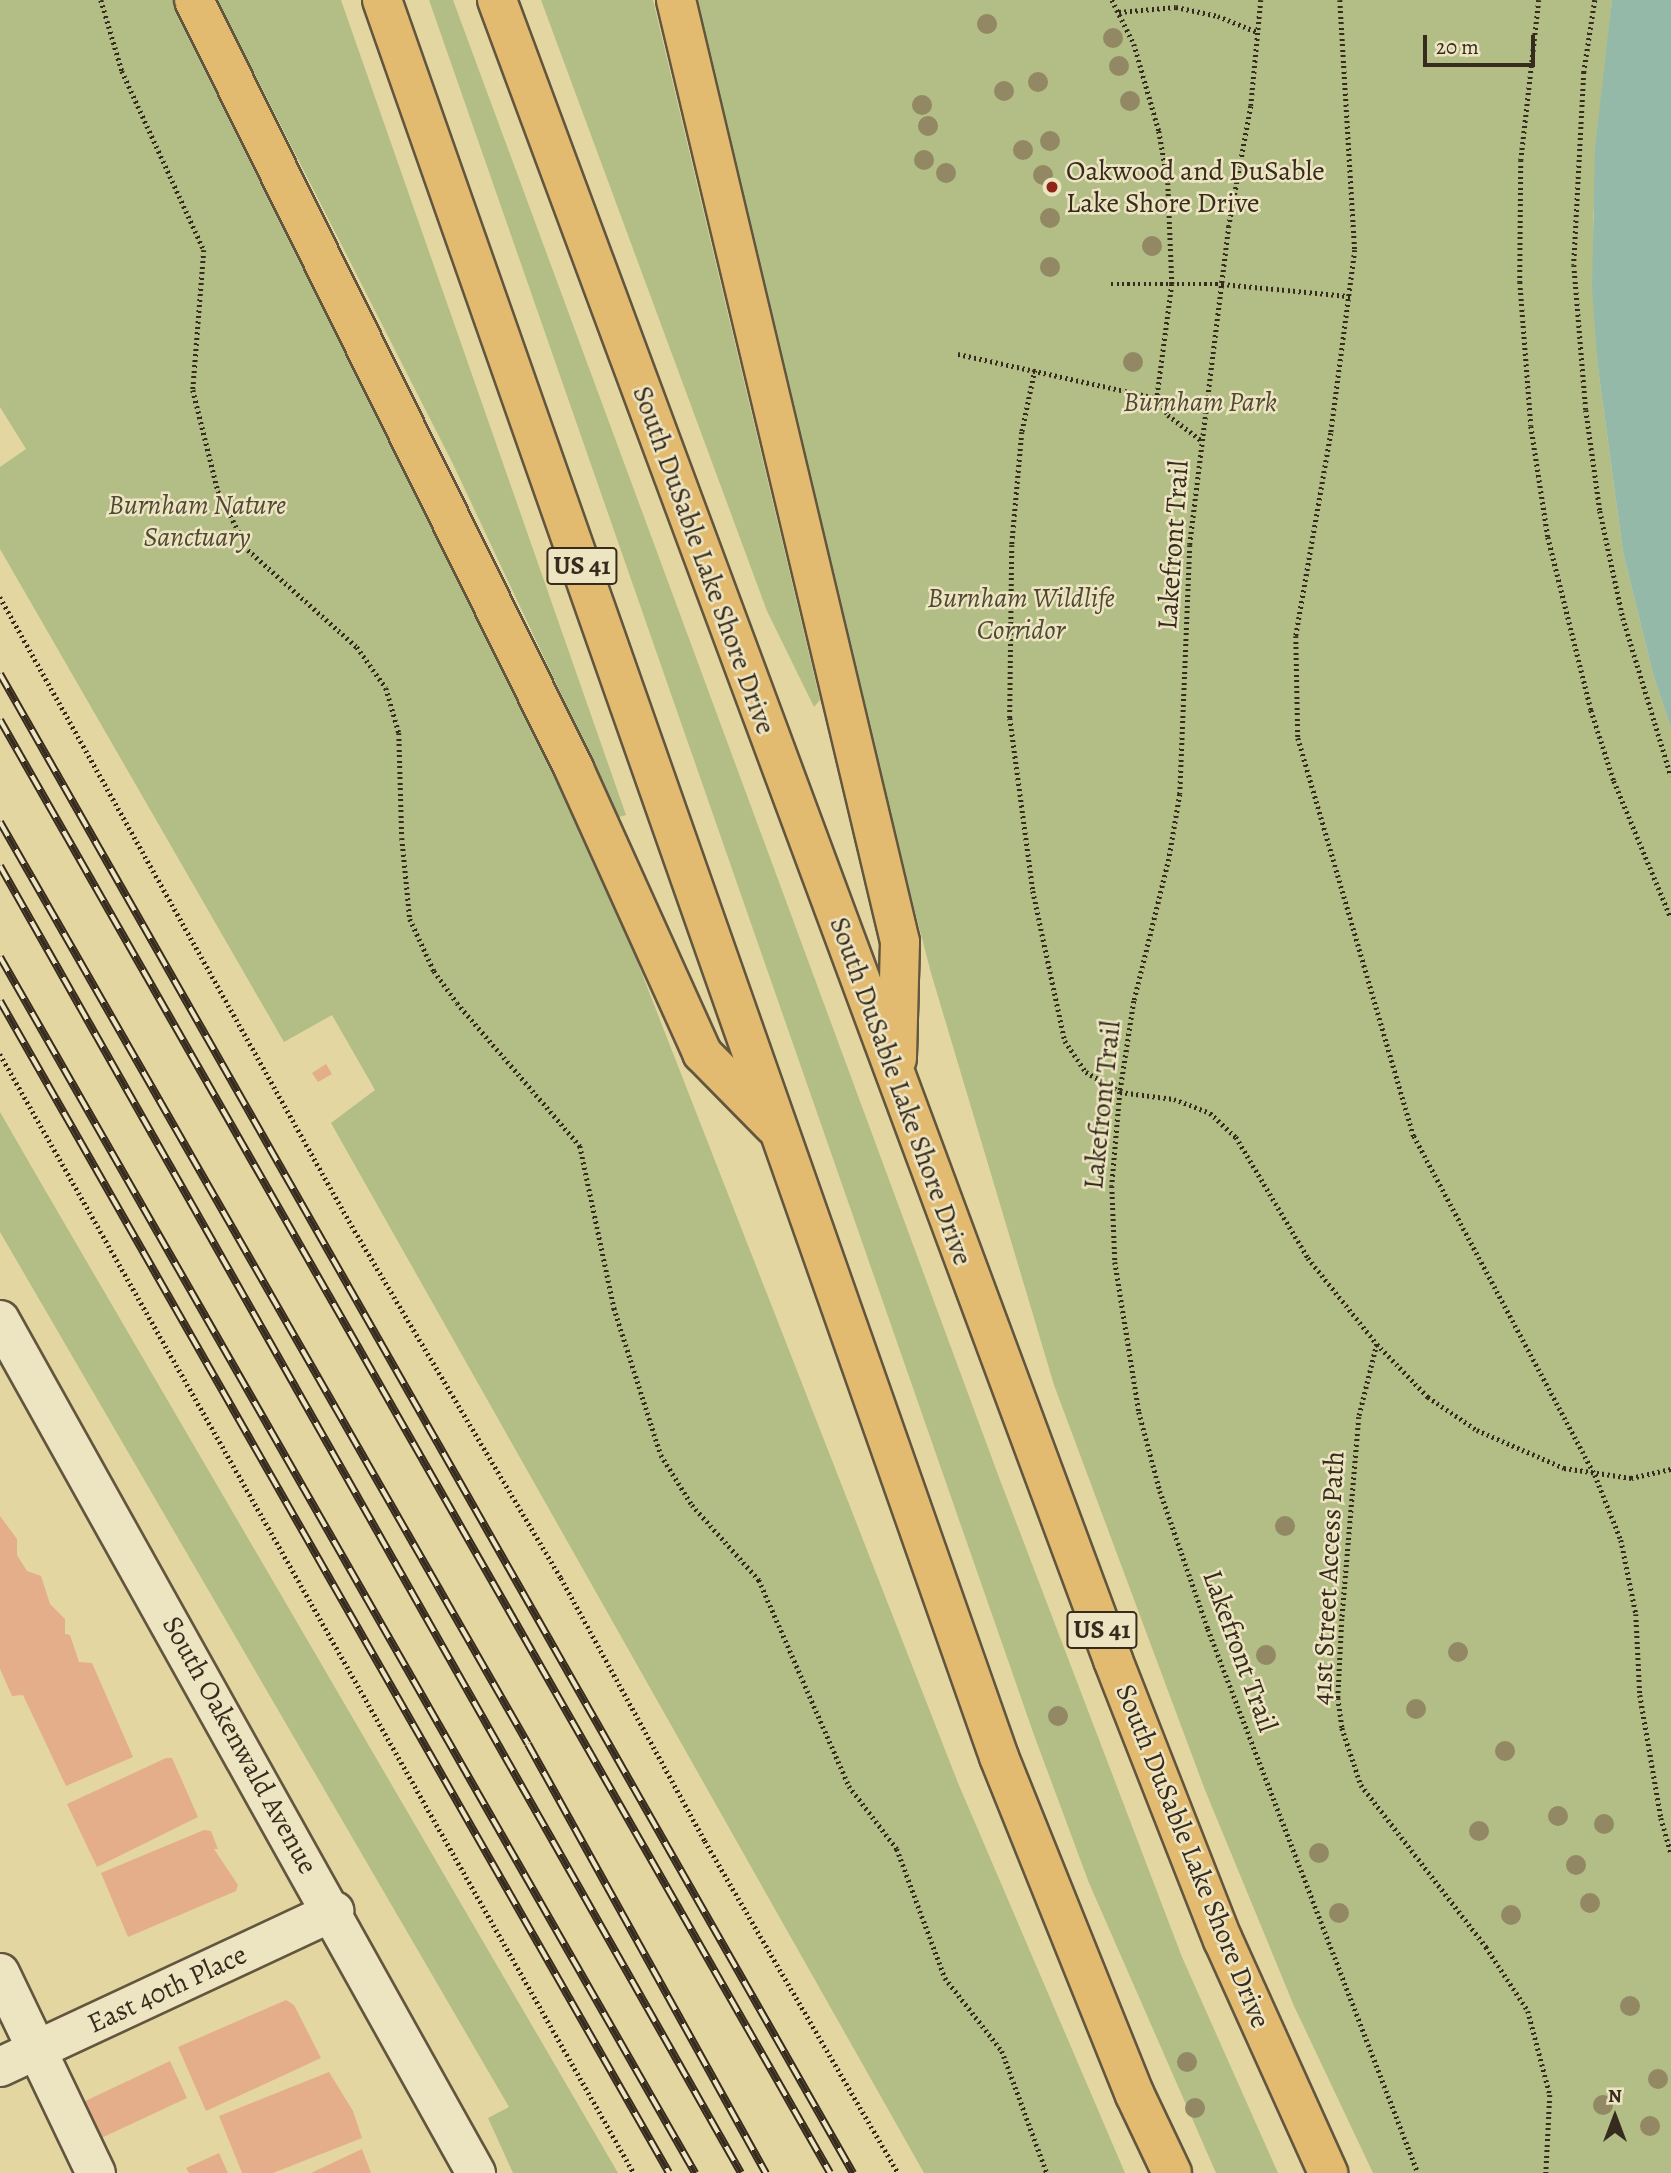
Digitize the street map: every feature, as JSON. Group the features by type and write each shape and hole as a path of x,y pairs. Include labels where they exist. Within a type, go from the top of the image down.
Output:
{"highway":[{"path":"194,0 575,769 702,1053 781,1133"},
{"name":"US 41","path":"382,0 999,1757 1135,2095 1172,2173"},
{"name":"South DuSable Lake Shore Drive","path":"497,0 896,1078 1208,1902 1328,2173"},
{"path":"676,0 900,942 896,1078"}],"street":[{"name":"South Oakenwald Avenue","path":"0,1320 334,1911 476,2173"},
{"name":"East 40th Place","path":"0,2067 334,1911"},
{"path":"0,1973 96,2173"}],"path":[{"path":"101,0 122,71 204,250 193,390 218,491 248,550 357,647 386,688 399,733 402,838 410,919 434,971 457,1003 580,1146 614,1308 661,1455 692,1505 758,1580 849,1786 897,1849 945,1978 1002,2051 1047,2173"},
{"path":"1112,0 1134,44 1159,131 1167,183 1172,284 1157,398 1167,415 1202,442"},
{"name":"Lakefront Trail","path":"1261,0 1251,106 1222,284 1190,545 1180,794 1169,859 1134,1001 1120,1092 1112,1186 1115,1262 1134,1388 1160,1491 1208,1629 1418,2173"},
{"path":"1340,0 1355,250 1296,636 1298,738 1414,1136 1595,1475 1631,1580 1640,1695 1661,1818 1671,1852"},
{"path":"1539,0 1521,160 1520,282 1531,426 1554,563 1591,710 1614,781 1671,918"},
{"path":"1595,0 1584,72 1574,265 1586,410 1600,512 1623,618 1671,776"},
{"path":"1118,12 1176,7 1218,16 1257,32"},
{"path":"1111,284 1222,284 1350,296"},
{"path":"958,354 1157,398"},
{"path":"1035,370 1022,432 1012,545 1014,761 1033,891 1065,1041 1086,1072 1120,1092 1174,1099 1210,1113 1236,1137 1308,1258 1377,1344 1428,1397 1477,1430 1564,1468 1595,1475 1631,1478 1671,1469"},
{"path":"0,597 342,1209 561,1578 705,1841 898,2173"},
{"path":"0,1054 634,2173"},
{"name":"41st Street Access Path","path":"1377,1344 1359,1417 1342,1619 1338,1698 1346,1748 1373,1803 1486,1947 1528,2011 1550,2095 1546,2173"}],"green space":[{"name":"Burnham Nature Sanctuary","path":"0,0 173,0 479,606 612,897 958,1783 1125,2173 924,2173 331,1123 375,1090 332,1015 284,1042 0,549 0,467 26,449 0,407"},
{"path":"217,0 341,0 626,815 619,817 452,462"},
{"path":"429,0 453,0 1000,1480 1182,1957 1278,2173 1216,2173 1089,1883 1034,1735"},
{"path":"541,0 653,0 820,700 814,707 767,611"},
{"name":"Burnham Park","path":"694,0 1612,0 1593,216 1598,368 1623,552 1653,674 1671,728 1671,2173 1373,2173 1294,2006 1205,1790 1054,1385 931,973 872,746"},
{"path":"0,1112 618,2173 513,2173 488,2118 509,2107 0,1232"}],"shaded area":[{"path":"1612,0 1671,0 1671,728 1653,674 1623,552 1598,368 1592,289 1595,148"}],"building":[{"path":"326,1064 332,1074 318,1082 312,1073"},
{"path":"0,1516 17,1539 17,1555 27,1571 41,1576 50,1604 65,1619 65,1634 70,1635 79,1662 92,1663 133,1757 66,1786 23,1695 12,1696 0,1669"},
{"path":"166,1758 172,1758 198,1817 97,1867 67,1804"},
{"path":"204,1830 211,1831 218,1849 214,1849 238,1885 236,1891 128,1937 101,1873"},
{"path":"286,2000 294,2005 321,2058 206,2111 178,2047"},
{"path":"170,2061 187,2098 97,2140 79,2104"},
{"path":"329,2072 353,2111 362,2138 273,2173 242,2173 219,2116"},
{"path":"362,2149 371,2173 311,2173"},
{"path":"219,2153 228,2173 189,2173 186,2168"}],"railway":[{"path":"0,674 853,2173"},
{"path":"0,720 830,2173"},
{"path":"0,822 528,1744 766,2173"},
{"path":"0,866 741,2173"},
{"path":"0,957 695,2173"},
{"path":"0,1001 669,2173"}],"place":[{"name":"Oakwood and DuSable Lake Shore Drive","path":"1052,187"}],"park label":[{"name":"Burnham Wildlife Corridor","path":"1021,614"}]}
